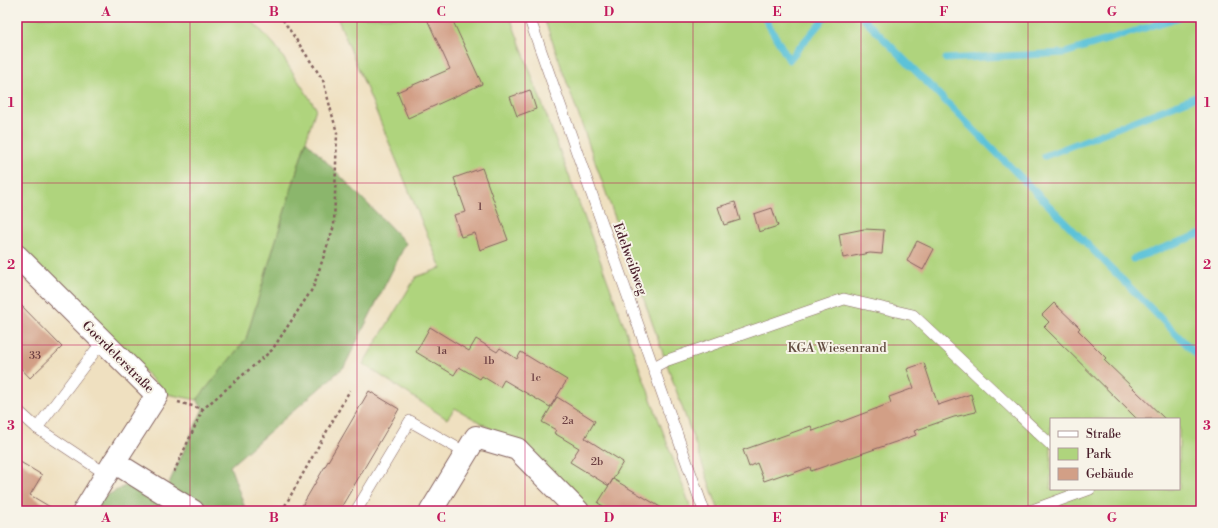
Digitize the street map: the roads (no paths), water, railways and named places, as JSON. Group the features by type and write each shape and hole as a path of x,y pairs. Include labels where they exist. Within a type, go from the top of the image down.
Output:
{"street":[{"name":"Goerdelerstraße","path":"17,256 157,395 84,511"},
{"path":"431,511 476,437 518,449 578,511"},
{"path":"110,468 164,494 193,511"}],"lane":[{"name":"Edelweißweg","path":"529,17 704,511"},
{"path":"654,367 666,361 844,299 913,315 1050,444"},
{"path":"37,428 95,351 104,342"},
{"path":"17,410 37,428 110,468"},
{"path":"356,511 410,421 466,454"},
{"path":"1030,511 1087,490"}],"waterway":[{"path":"764,17 789,60 825,17"},
{"path":"862,17 1201,359"},
{"path":"946,59 1065,53 1180,17"},
{"path":"1045,156 1201,95"},
{"path":"1133,259 1201,234"}],"park label":[{"name":"KGA Wiesenrand","path":"837,348"}]}
